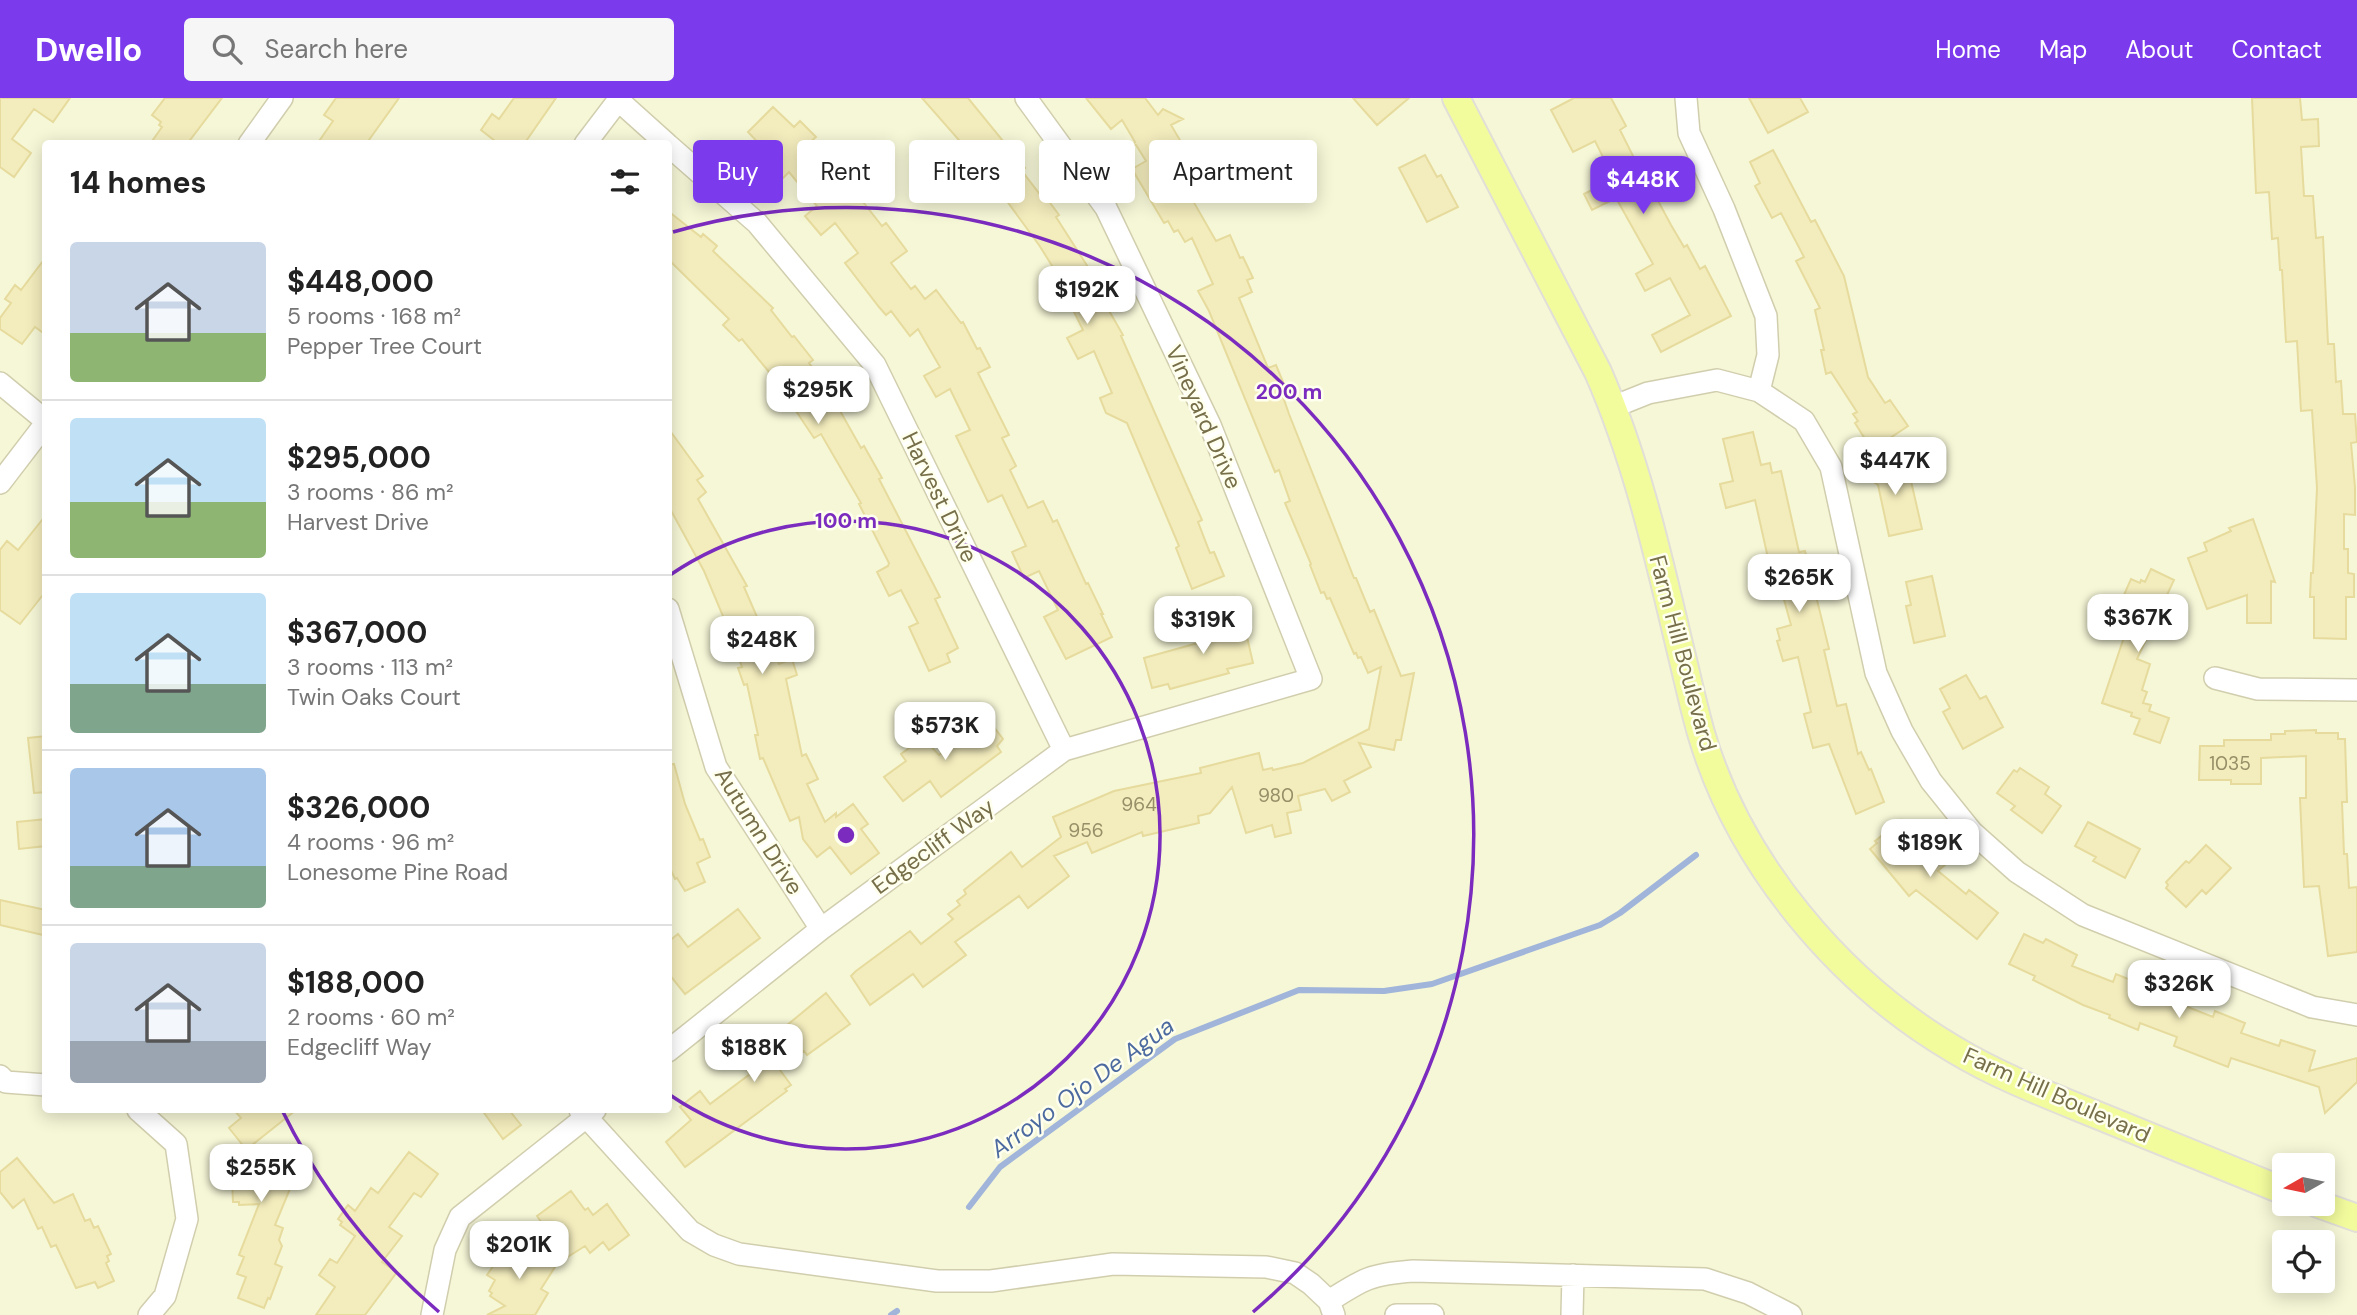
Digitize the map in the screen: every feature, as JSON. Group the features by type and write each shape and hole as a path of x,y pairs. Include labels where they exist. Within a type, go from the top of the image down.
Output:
{"main road":[{"name":"Farm Hill Boulevard","path":"1455,98 1598,372 1613,407 1640,487 1701,734 1744,834 1799,917 1904,1016 1954,1049 2005,1077 2272,1186"},
{"path":"2335,1210 2357,1218"}],"street":[{"path":"252,140 282,98"},
{"name":"Vineyard Drive","path":"1026,98 1106,208 1210,425 1311,679"},
{"path":"1686,98 1689,133 1724,209 1766,316 1768,355 1759,391"},
{"path":"588,140 619,99"},
{"name":"Harvest Drive","path":"619,99 664,140"},
{"name":"Harvest Drive","path":"672,148 757,223 874,365 1064,750"},
{"path":"1613,407 1648,393 1717,380 1759,391 1804,421 1831,467 1876,673 1902,731 1931,781 1972,832 2017,872 2082,915 2312,1007 2357,1015"},
{"path":"0,383 42,419"},
{"path":"0,483 42,427"},
{"name":"Autumn Drive","path":"672,622 716,767 821,929"},
{"path":"2215,678 2258,689 2357,690"},
{"name":"Edgecliff Way","path":"672,1048 821,929 1064,750 1311,679"},
{"path":"2,1081 42,1084"},
{"path":"141,1113 176,1144 187,1219 165,1296 149,1315"},
{"path":"432,1315 445,1250 460,1217 586,1113"},
{"path":"588,1113 691,1231 714,1245 739,1254 937,1281 991,1281 1113,1264 1266,1267 1295,1273 1311,1284 1331,1308 1360,1281 1387,1273 1705,1279 1748,1293 1791,1315"},
{"path":"1572,1315 1573,1275"},
{"path":"1396,1315 1433,1315"}],"shaded area":[{"path":"0,98 2357,98 2357,1315 0,1315"}],"building":[{"path":"0,98 70,98 53,122 34,109 12,139 31,153 14,177 0,167"},
{"path":"165,98 222,98 190,140 153,140 162,127 159,125 161,122 152,115"},
{"path":"336,98 399,98 369,140 320,140 333,121 324,115"},
{"path":"514,98 556,98 527,140 494,140 481,130 492,114 499,119"},
{"path":"922,98 968,98 1002,140 959,140"},
{"path":"1086,98 1145,98 1158,115 1163,109 1183,119 1171,125 1180,140 1149,140 1149,198 1135,174 1135,167 1146,161 1135,145 1135,140 1122,120 1111,129"},
{"path":"1353,98 1409,98 1377,125"},
{"path":"1574,98 1611,98 1626,126 1620,130 1636,162 1644,158 1662,194 1656,197 1671,225 1684,247 1687,245 1700,269 1705,266 1731,316 1661,352 1652,335 1690,315 1670,278 1645,291 1636,274 1653,264 1616,198 1592,210 1584,194 1614,179 1595,141 1573,152 1551,110"},
{"path":"1749,98 1800,98 1808,112 1768,133"},
{"path":"2252,98 2300,98 2302,120 2318,119 2319,146 2301,147 2304,196 2313,196 2316,238 2323,237 2328,344 2334,344 2336,382 2341,381 2343,414 2355,414 2357,442 2351,443 2355,515 2344,514 2344,549 2348,549 2348,573 2354,574 2354,597 2346,597 2346,639 2314,638 2314,597 2310,597 2317,488 2312,410 2301,411 2297,341 2286,342 2282,270 2278,238 2272,239 2269,192 2256,193"},
{"path":"773,107 794,127 800,121 816,137 812,140 797,140 797,182 789,172 783,178 783,140 756,140 748,132"},
{"path":"1773,150 1811,222 1815,220 1844,276 1868,377 1885,403 1890,400 1908,426 1872,450 1855,423 1858,421 1853,414 1857,412 1831,372 1826,374 1815,310 1820,308 1796,261 1804,257 1781,213 1772,218 1755,186 1760,183 1750,162"},
{"path":"1425,155 1437,177 1441,175 1458,207 1427,222 1399,168"},
{"path":"1025,175 1039,193 1039,203 1050,203 1059,215 1056,217 1095,278 1092,281 1123,335 1121,336 1202,520 1198,522 1210,553 1214,552 1224,576 1192,589 1176,548 1179,546 1127,423 1106,413 1100,398 1112,393 1094,351 1078,359 1067,338 1083,330 1073,310 1078,307 1039,245 1008,203 1025,203"},
{"path":"815,203 864,203 882,226 886,223 907,251 891,263 911,289 915,286 925,299 936,290 961,323 963,322 990,367 978,373 1009,435 1002,438 1016,466 1010,470 1028,508 1043,501 1053,522 1057,520 1112,637 1066,659 1044,617 1058,610 1039,571 1024,578 1012,552 1026,546 1002,495 988,502 956,436 970,430 950,389 936,397 924,376 940,367 918,329 910,336 891,311 886,315 845,263 858,253 835,223 821,235 805,216 817,206"},
{"path":"1152,203 1194,203 1216,241 1230,235 1253,278 1247,280 1252,292 1239,298 1268,368 1276,365 1286,389 1281,391 1289,414 1354,578 1370,612 1374,610 1401,676 1414,673 1401,740 1396,740 1394,750 1359,743 1371,767 1344,781 1350,792 1332,801 1325,789 1298,796 1301,810 1287,813 1291,833 1275,837 1272,825 1246,833 1232,787 1210,813 1198,816 1199,823 1143,836 1142,832 1092,853 1087,842 1054,856 1069,876 1028,908 1019,896 955,942 966,955 923,987 913,974 870,1005 851,976 910,931 921,944 953,919 948,914 960,905 957,901 966,894 964,890 1011,852 1022,867 1061,837 1053,817 1114,791 1201,773 1200,768 1259,753 1263,770 1303,763 1369,729 1381,667 1368,673 1361,657 1358,658 1356,653 1354,654 1330,598 1327,599 1324,592 1321,593 1285,503 1290,501 1279,470 1275,472 1209,311 1198,291 1213,284 1192,238 1185,242 1178,230 1174,232 1168,221 1164,223"},
{"path":"672,214 717,246 713,251 773,308 771,310 813,360 809,363 843,407 839,409 882,478 879,479 940,597 935,599 958,648 947,654 950,662 929,671 909,627 918,623 901,590 889,596 877,572 889,563 859,504 861,503 821,434 814,438 774,378 742,339 739,341 723,325 729,319 672,263"},
{"path":"42,262 42,332 35,327 22,344 0,329 0,318 11,303 5,299 15,285 21,290"},
{"path":"1753,432 1761,465 1770,463 1772,473 1781,471 1799,552 1805,551 1829,649 1824,650 1837,706 1846,704 1858,754 1861,752 1869,770 1871,769 1884,802 1856,814 1829,744 1813,748 1804,714 1811,712 1798,657 1783,661 1777,641 1780,640 1777,629 1791,625 1778,578 1762,581 1758,561 1768,558 1755,500 1726,508 1720,484 1733,481 1723,439"},
{"path":"672,433 703,476 697,480 706,492 698,499 747,586 744,587 764,633 767,631 779,664 792,659 797,675 786,679 802,756 806,754 818,779 807,784 825,822 853,804 868,824 861,829 879,853 851,874 830,847 817,857 803,839 799,817 790,821 763,758 760,759 755,735 758,735 747,684 744,685 738,668 742,667 704,571 672,512"},
{"path":"1874,457 1893,471 1908,468 1922,529 1889,536 1878,485 1862,473"},
{"path":"2253,519 2275,582 2271,581 2271,623 2247,623 2247,595 2207,609 2188,558 2207,551 2204,543 2231,531 2229,528"},
{"path":"42,520 42,596 20,624 0,610 0,550 7,541 18,550"},
{"path":"2151,569 2174,580 2137,659 2150,664 2142,690 2147,692 2143,703 2151,705 2149,711 2169,718 2160,743 2134,734 2140,719 2131,716 2132,713 2102,703 2125,634 2116,630 2125,609 2119,606 2131,579 2145,582"},
{"path":"1932,576 1945,636 1914,643 1906,606 1911,605 1906,582"},
{"path":"1242,615 1253,663 1227,669 1229,673 1170,689 1168,684 1152,688 1144,658 1198,643 1195,629"},
{"path":"1966,675 1980,699 1986,696 2003,727 1963,749 1943,712 1950,708 1940,689"},
{"path":"987,718 1003,739 997,746 1001,752 941,797 930,781 903,801 884,777 906,761 901,754 923,738 939,755"},
{"path":"2316,730 2316,733 2338,733 2338,739 2345,739 2347,802 2342,802 2344,854 2347,854 2349,888 2357,887 2357,952 2328,956 2319,886 2304,887 2300,798 2306,798 2306,756 2261,758 2261,784 2199,780 2200,746 2224,746 2224,740 2271,740 2271,734"},
{"path":"42,736 42,792 34,793 28,738"},
{"path":"672,764 685,804 710,857 697,863 705,882 685,891 672,873"},
{"path":"2020,768 2049,787 2045,794 2061,806 2042,833 2011,810 2015,806 1997,793 2014,770 2017,772"},
{"path":"42,819 42,846 19,849 17,822"},
{"path":"1901,820 1928,851 1931,848 1946,864 1938,871 1966,894 1969,890 1998,913 1977,939 1916,890 1909,896 1870,849 1877,843 1875,841"},
{"path":"2088,822 2140,849 2125,878 2093,861 2096,857 2075,846"},
{"path":"2206,845 2231,868 2206,894 2202,890 2186,907 2166,888 2166,882"},
{"path":"0,900 42,909 42,935 0,925"},
{"path":"738,909 760,938 685,994 672,978 672,939 678,934 688,947"},
{"path":"2024,934 2043,943 2046,939 2077,955 2072,966 2113,982 2116,974 2153,989 2152,993 2213,1017 2215,1011 2245,1023 2241,1033 2279,1046 2281,1040 2315,1051 2309,1071 2357,1058 2357,1082 2325,1113 2319,1087 2231,1058 2228,1067 2174,1046 2177,1037 2140,1023 2138,1030 2109,1018 2110,1015 2033,980 2035,976 2009,964"},
{"path":"826,993 850,1024 807,1055 804,1051 780,1070 791,1085 785,1089 787,1091 685,1167 666,1142 691,1120 680,1107 700,1091 710,1104 750,1074 739,1060 759,1046 767,1057 794,1037 786,1026"},
{"path":"237,1113 292,1113 252,1145 290,1160 287,1168 294,1179 275,1225 283,1228 279,1240 282,1246 275,1264 282,1267 264,1308 238,1298 246,1277 237,1274 244,1257 239,1255 259,1204 239,1205 239,1202 233,1202 232,1180 250,1179 246,1166 257,1163 229,1128 241,1118"},
{"path":"484,1113 511,1113 521,1125 503,1139"},
{"path":"409,1152 438,1174 421,1197 414,1193 389,1227 402,1236 382,1262 397,1272 365,1315 316,1315 335,1287 319,1275 330,1259 337,1263 355,1236 340,1225 342,1222 338,1219 348,1205 355,1211 371,1188 378,1193"},
{"path":"17,1158 54,1203 73,1194 85,1221 90,1219 94,1228 98,1226 111,1254 107,1256 109,1261 106,1263 114,1281 98,1288 95,1282 76,1288 56,1245 51,1247 42,1227 38,1229 24,1199 13,1208 0,1192 0,1172"},
{"path":"571,1191 585,1210 588,1208 593,1215 607,1204 629,1235 609,1250 603,1242 590,1253 585,1246 566,1258 537,1216"},
{"path":"512,1239 555,1267 541,1289 548,1293 535,1315 487,1315 505,1306 490,1296 492,1293 489,1291 495,1280 487,1275"}],"waterway":[{"name":"Arroyo Ojo De Agua","path":"969,1207 1000,1167 1175,1039 1299,990 1384,991 1432,984 1600,925 1696,855"},
{"name":"Arroyo Ojo De Agua","path":"891,1315 897,1311"}]}
